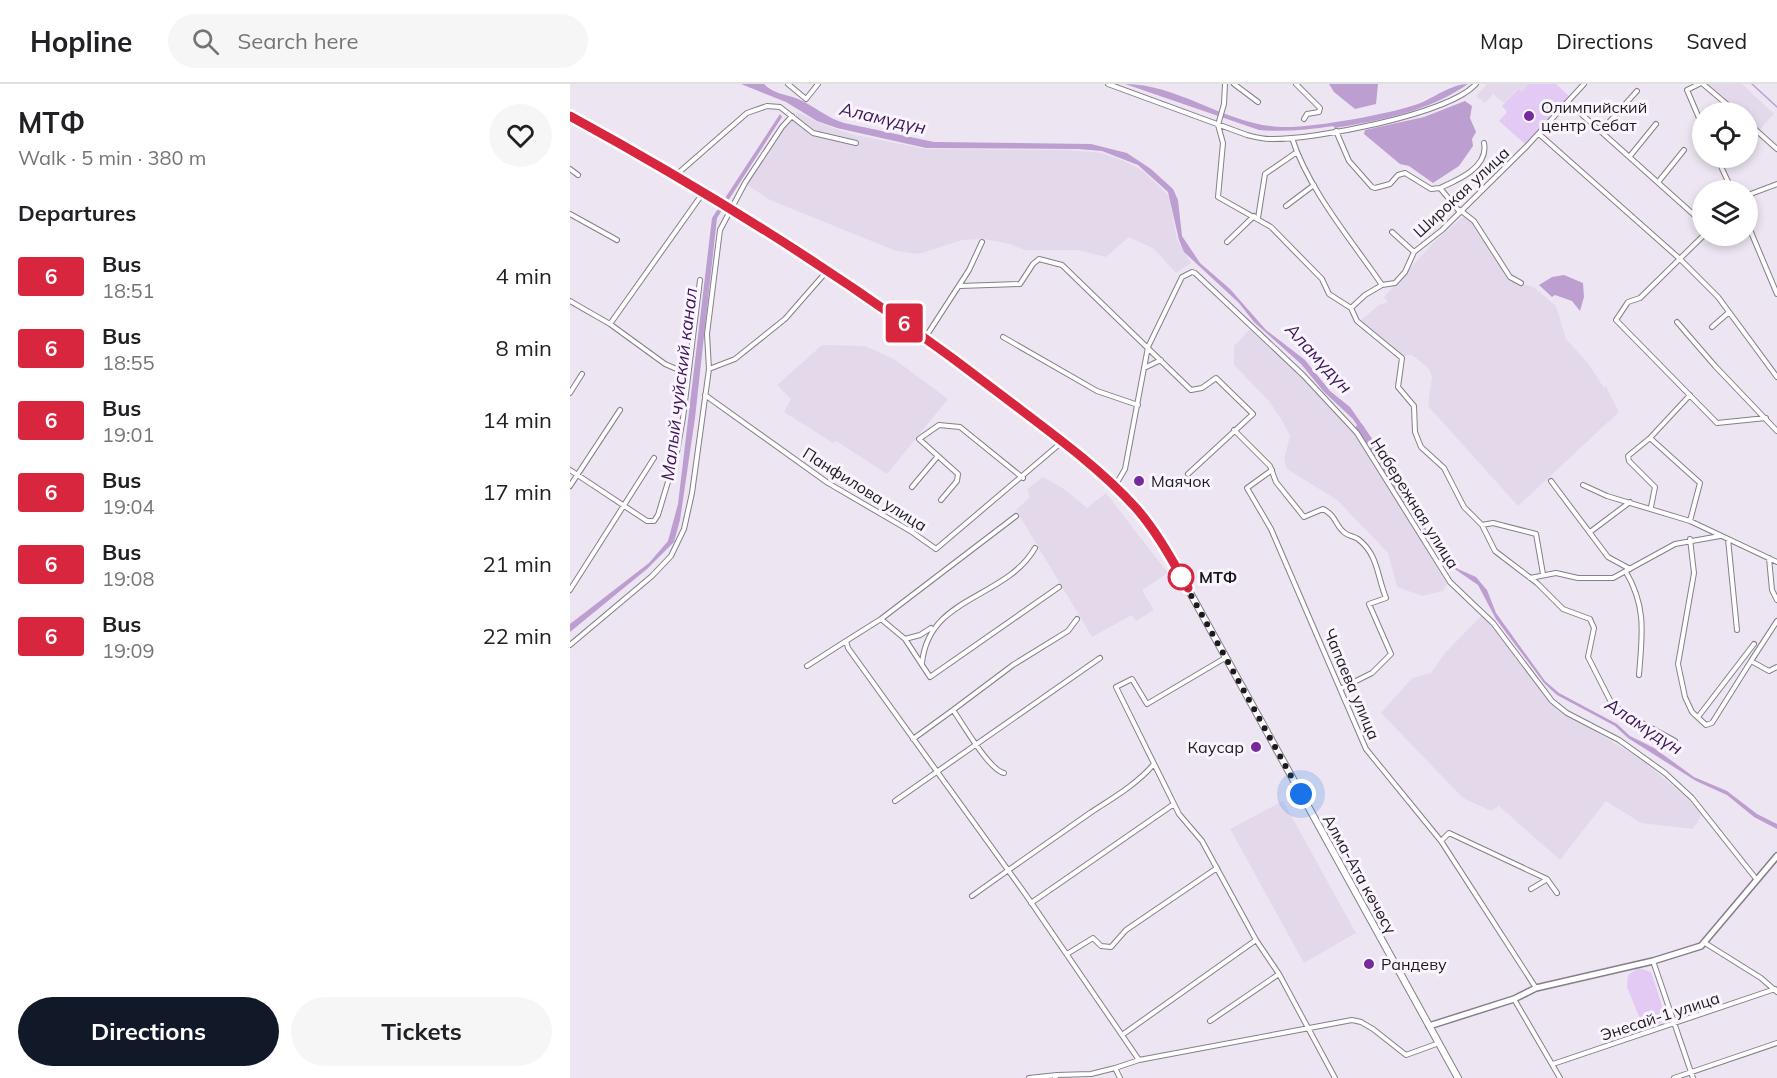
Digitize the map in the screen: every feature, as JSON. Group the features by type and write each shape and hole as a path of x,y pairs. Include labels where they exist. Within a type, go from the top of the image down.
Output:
{"main road":[{"name":"Алма-Ата көчөсү","path":"570,116 676,175 827,271 925,338 1062,442 1114,486 1154,530 1188,588 1458,1078"}],"street":[{"path":"788,84 806,99 818,84"},
{"path":"1108,84 1267,139 1292,138 1410,117 1462,95 1476,84"},
{"path":"1226,84 1218,123 1223,143 1217,194 1222,201 1256,217 1294,249 1322,279 1329,294 1351,308 1357,321 1402,358 1398,387 1414,406 1415,432 1421,447 1444,468 1464,507 1482,525 1495,551 1530,578 1563,609 1590,620 1594,628 1588,657 1612,704 1675,741"},
{"path":"1234,84 1258,102"},
{"path":"1296,84 1320,108 1319,112 1307,114 1304,119"},
{"name":"Широкая улица","path":"1351,308 1365,295 1382,285 1395,283 1405,272 1414,252 1442,230 1539,134 1584,84"},
{"path":"1692,102 1687,90 1701,84 1724,102"},
{"path":"1601,131 1636,91"},
{"path":"1569,102 1692,212"},
{"path":"676,175 747,113 767,106 780,107 813,133 856,143"},
{"path":"570,645 652,576 671,556 684,529 692,493 709,369 707,334 714,263 720,230 733,210 745,183 792,116"},
{"path":"1630,156 1656,124"},
{"path":"1336,131 1349,161 1375,188 1390,184 1398,175 1405,173 1431,189 1440,188 1456,180 1483,160 1486,153 1484,144"},
{"path":"1758,132 1777,149"},
{"path":"1539,134 1680,259 1718,297 1777,377"},
{"path":"1292,138 1297,153 1314,184 1382,285"},
{"path":"1659,181 1684,150"},
{"path":"1227,242 1256,217 1265,174 1297,153"},
{"path":"570,169 578,175"},
{"path":"1758,191 1777,183"},
{"path":"1286,206 1314,184"},
{"path":"1440,188 1460,211 1474,221 1510,277 1521,283"},
{"path":"610,324 704,192"},
{"path":"570,214 617,240"},
{"path":"1392,232 1414,252"},
{"path":"925,338 960,286 982,242"},
{"path":"1693,246 1640,298 1628,302 1616,320 1717,423 1766,418"},
{"path":"1757,246 1777,294"},
{"path":"960,286 1020,284 1039,259 1062,265 1191,390 1202,388 1216,378 1253,414 1188,474"},
{"path":"709,369 735,359 785,319 827,271"},
{"name":"Набережная улица","path":"1114,486 1125,469 1148,347 1182,277 1192,272 1195,273 1303,375 1357,433 1450,582 1493,623 1552,701 1567,713 1619,740 1665,773 1692,798 1756,880"},
{"path":"570,470 647,521 654,521 658,515 677,452 700,280"},
{"path":"570,302 610,324 665,363 688,374"},
{"path":"1712,327 1728,313"},
{"path":"1677,322 1777,431"},
{"path":"1003,337 1097,391 1138,405"},
{"path":"1144,368 1161,360"},
{"path":"570,393 582,374"},
{"name":"Панфилова улица","path":"704,395 828,483 912,532 936,549 1062,442"},
{"path":"1651,507 1654,487 1629,461 1629,456 1650,438 1690,395"},
{"path":"570,486 620,410"},
{"path":"941,500 957,481 958,474 919,439 939,425 960,427 1023,477"},
{"path":"1234,430 1272,470 1276,482 1304,516 1323,509 1334,515 1343,532 1357,539 1375,557 1377,574 1386,598 1369,604 1391,654 1372,673 1342,688"},
{"path":"1650,438 1700,483 1690,521"},
{"path":"912,487 938,456"},
{"path":"570,590 654,458"},
{"name":"Чапаева улица","path":"1272,470 1247,489 1271,529 1342,688 1365,749 1441,841 1536,988"},
{"path":"1551,481 1608,557 1629,571 1641,603 1643,625 1639,675"},
{"path":"1583,485 1607,496 1651,507 1690,521 1777,562"},
{"path":"1590,532 1630,501"},
{"path":"807,666 881,619 1016,516"},
{"path":"1482,525 1493,523 1536,534 1543,574"},
{"path":"1530,578 1543,574 1613,578 1629,571 1660,550 1690,539 1721,536"},
{"path":"1728,538 1737,630"},
{"path":"1690,539 1694,573 1678,664 1685,697 1698,717 1706,724 1712,723 1777,621"},
{"path":"904,639 920,635 958,605 977,598 1025,565 1035,548"},
{"path":"1769,558 1772,590 1777,600"},
{"path":"881,619 904,639 930,677 1059,587"},
{"path":"913,739 1013,665 1068,631 1077,619"},
{"path":"922,664 926,642 934,626"},
{"path":"846,641 848,648 1007,869 1139,1060"},
{"path":"1698,717 1754,644"},
{"path":"1226,657 1147,704 1132,679 1116,687 1174,804 1183,820 1198,836 1217,868 1256,940 1279,974 1310,1029 1335,1078"},
{"path":"895,801 1100,658"},
{"path":"1751,662 1769,671 1777,667"},
{"path":"953,710 995,769 1004,773"},
{"path":"972,896 1007,869 1040,850 1137,781 1153,765"},
{"path":"1031,903 1174,804"},
{"path":"1441,841 1449,833 1547,879 1557,893"},
{"path":"1429,1026 1514,999 1536,988 1653,961 1696,948 1705,943 1777,856"},
{"path":"1066,954 1093,938 1101,946 1111,947 1126,930 1217,868"},
{"path":"1531,889 1547,879"},
{"path":"1122,1035 1256,940"},
{"path":"1705,943 1776,991"},
{"path":"1653,961 1693,1078"},
{"path":"1210,1022 1279,974"},
{"name":"Энесай-1 улица","path":"1553,1065 1776,991"},
{"path":"1514,999 1560,1078"},
{"path":"1029,1078 1091,1074 1139,1060 1352,1020 1360,1022 1395,1044 1406,1055 1439,1043"},
{"path":"1674,1078 1777,1043"},
{"path":"1115,1068 1120,1078"}],"shaded area":[{"path":"741,84 764,84 771,90 798,99 844,123 934,142 1091,144 1127,153 1151,169 1173,189 1178,200 1182,236 1200,263 1230,289 1266,330 1305,360 1330,391 1350,407 1382,453 1437,548 1458,569 1476,577 1487,590 1496,613 1545,681 1559,693 1617,724 1630,736 1654,748 1694,777 1727,791 1757,814 1777,824 1777,829 1754,817 1727,795 1696,781 1628,738 1615,726 1557,695 1544,683 1496,619 1478,585 1449,565 1437,552 1401,497 1389,469 1352,418 1324,392 1301,364 1254,322 1239,303 1184,252 1168,192 1138,165 1102,151 1078,149 926,148 837,128 817,121 786,102"},
{"path":"1125,84 1165,91 1242,120 1262,125 1296,127 1351,120 1389,112 1418,104 1449,89 1468,84 1437,102 1404,114 1335,128 1333,126 1278,131 1259,130"},
{"path":"1329,84 1378,84 1376,104 1355,109 1334,92"},
{"path":"1487,84 1529,84 1522,93 1517,89 1504,103 1493,94 1485,103 1476,96"},
{"name":"Олимпийский центр Себат","path":"1529,84 1556,84 1571,98 1527,146 1499,121 1507,112 1502,106 1518,89 1522,92"},
{"path":"1707,84 1742,84 1774,114 1759,130 1758,102 1728,102"},
{"path":"1465,101 1472,106 1470,118 1476,132 1472,139 1473,146 1459,166 1433,183 1409,166 1400,164 1364,134 1365,130 1424,117"},
{"path":"797,112 827,126 855,135 926,149 1068,150 1102,153 1124,161 1142,170 1169,196 1177,240 1191,263 1176,273 1154,249 1129,237 1106,257 1078,250 1024,250 1010,244 983,239 962,240 919,254 896,251 770,200 747,185 782,130"},
{"path":"780,114 782,117 717,218 695,418 680,520 674,542 647,569 570,632 570,624 649,563 668,541 678,504 712,218"},
{"path":"1466,214 1478,228 1494,258 1513,282 1534,287 1556,306 1566,339 1588,363 1604,388 1606,386 1619,412 1518,506 1428,406 1432,377 1429,369 1412,355 1401,356 1360,321 1379,305 1388,302 1384,297 1433,243"},
{"path":"1564,275 1583,283 1584,297 1580,311 1572,301 1555,295 1552,297 1539,285 1552,277"},
{"path":"1250,329 1297,372 1357,435 1447,584 1443,591 1422,596 1397,587 1388,553 1337,500 1287,469 1284,459 1290,436 1283,422 1269,401 1234,365 1234,346"},
{"path":"822,345 865,346 894,359 948,399 887,474 836,441 833,443 784,412 791,399 777,385"},
{"path":"1043,477 1064,489 1087,508 1106,493 1168,573 1142,590 1154,610 1136,621 1132,615 1092,637 1016,510 1030,497 1027,489"},
{"path":"1482,615 1553,703 1569,716 1641,759 1685,796 1702,815 1693,829 1641,823 1606,801 1560,860 1499,806 1491,811 1463,798 1381,713 1412,678 1431,673 1444,654"},
{"path":"1283,801 1356,933 1304,963 1230,829"},
{"path":"1638,968 1651,972 1663,1009 1663,1020 1655,1028 1642,1024 1627,987 1628,975"}],"waterway":[{"path":"1752,84 1777,107"},
{"name":"Аламүдүн","path":"1360,428 1404,499"}],"bus line":[{"name":"6","path":"570,116 676,175 752,222 887,311 977,376 1062,442 1128,499 1154,530 1188,588"}],"place":[{"name":"Олимпийский центр Себат","path":"1529,116"},
{"name":"Маячок","path":"1139,481"},
{"name":"МТФ","path":"1181,577"},
{"name":"Каусар","path":"1256,747"},
{"name":"Рандеву","path":"1369,964"}],"route":[{"path":"1181,577 1301,794"}],"water label":[{"name":"Малый чуйский канал","path":"679,384"}]}
